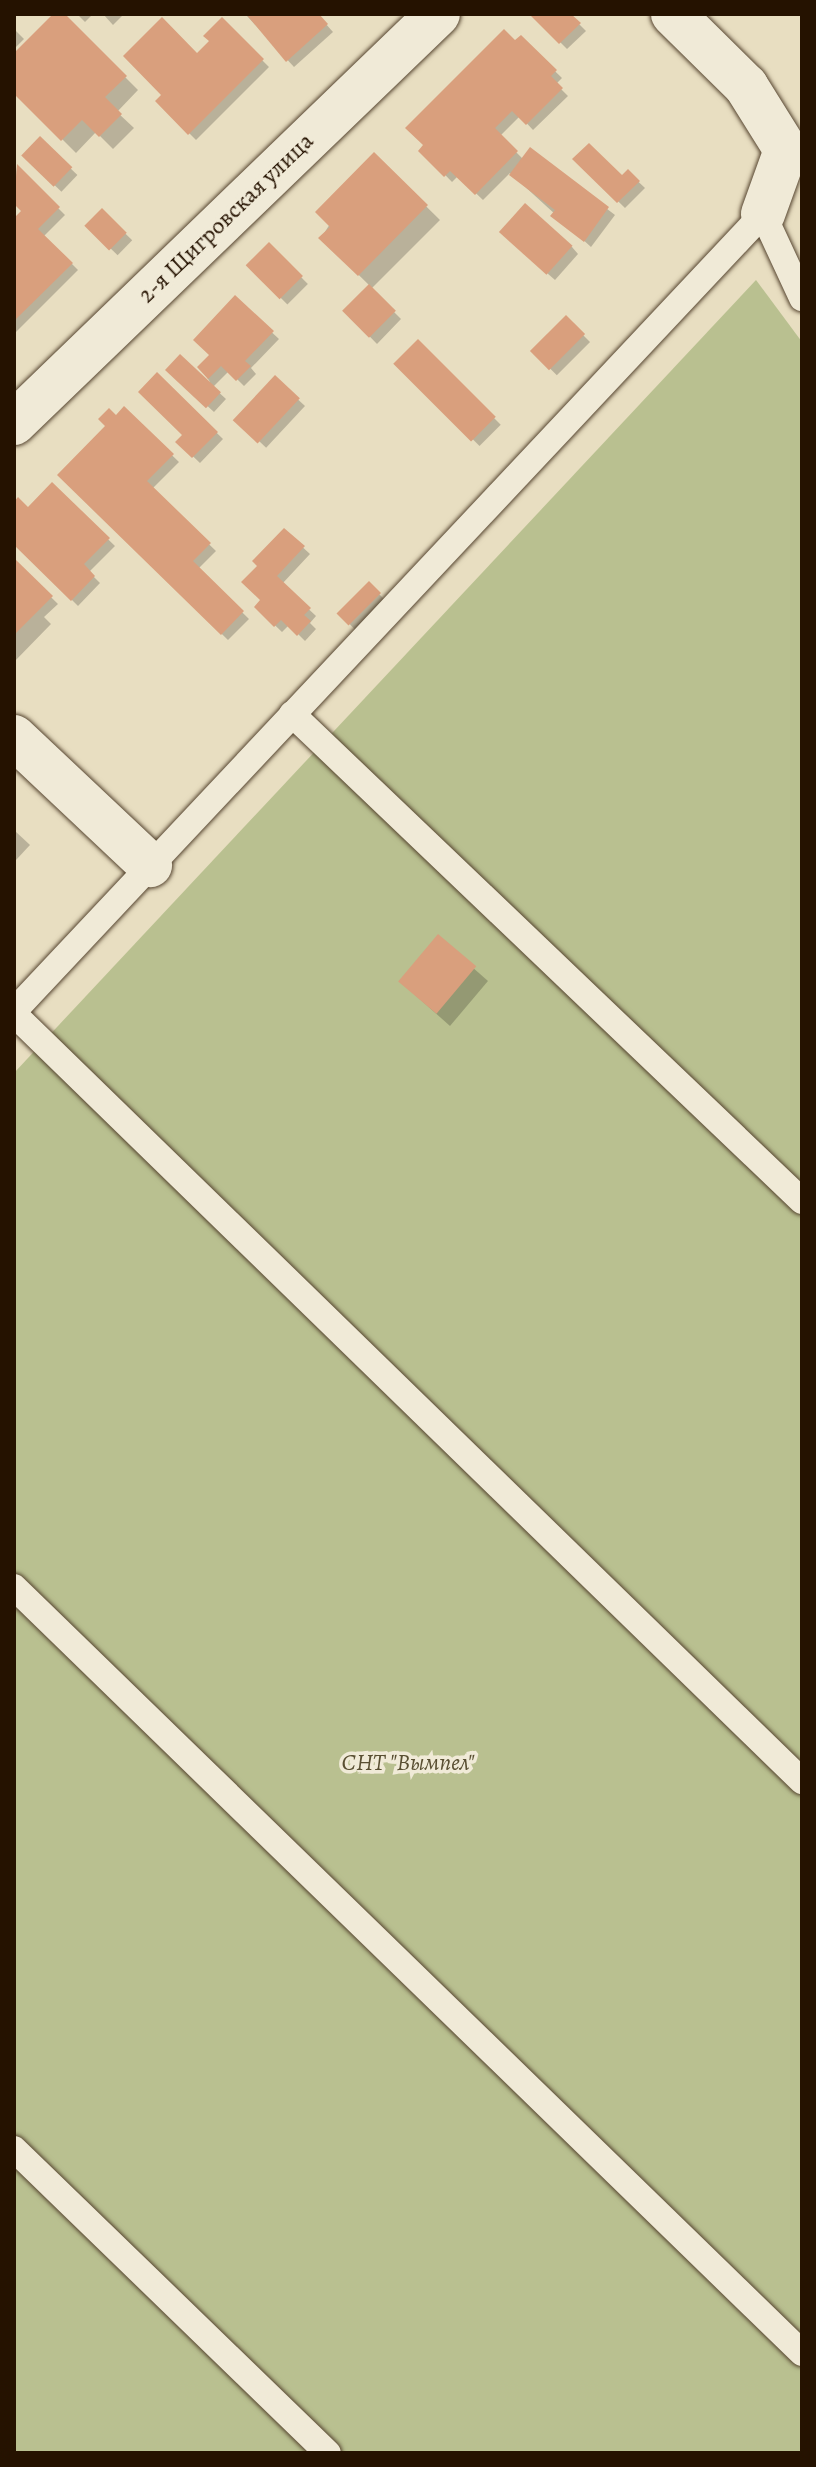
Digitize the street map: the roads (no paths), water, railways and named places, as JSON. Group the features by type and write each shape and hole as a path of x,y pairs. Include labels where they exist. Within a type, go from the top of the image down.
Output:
{"street":[{"name":"2-я Щигровская улица","path":"14,423 438,14"},
{"path":"673,14 746,86 786,150 763,214"},
{"path":"14,737 150,865"}],"lane":[{"path":"802,298 763,214 14,1013 802,1781"},
{"path":"292,714 802,1201"},
{"path":"14,1587 802,2353"},
{"path":"14,2149 328,2453"}],"park label":[{"name":"СНТ \"Вымпел\"","path":"408,1763"}]}
